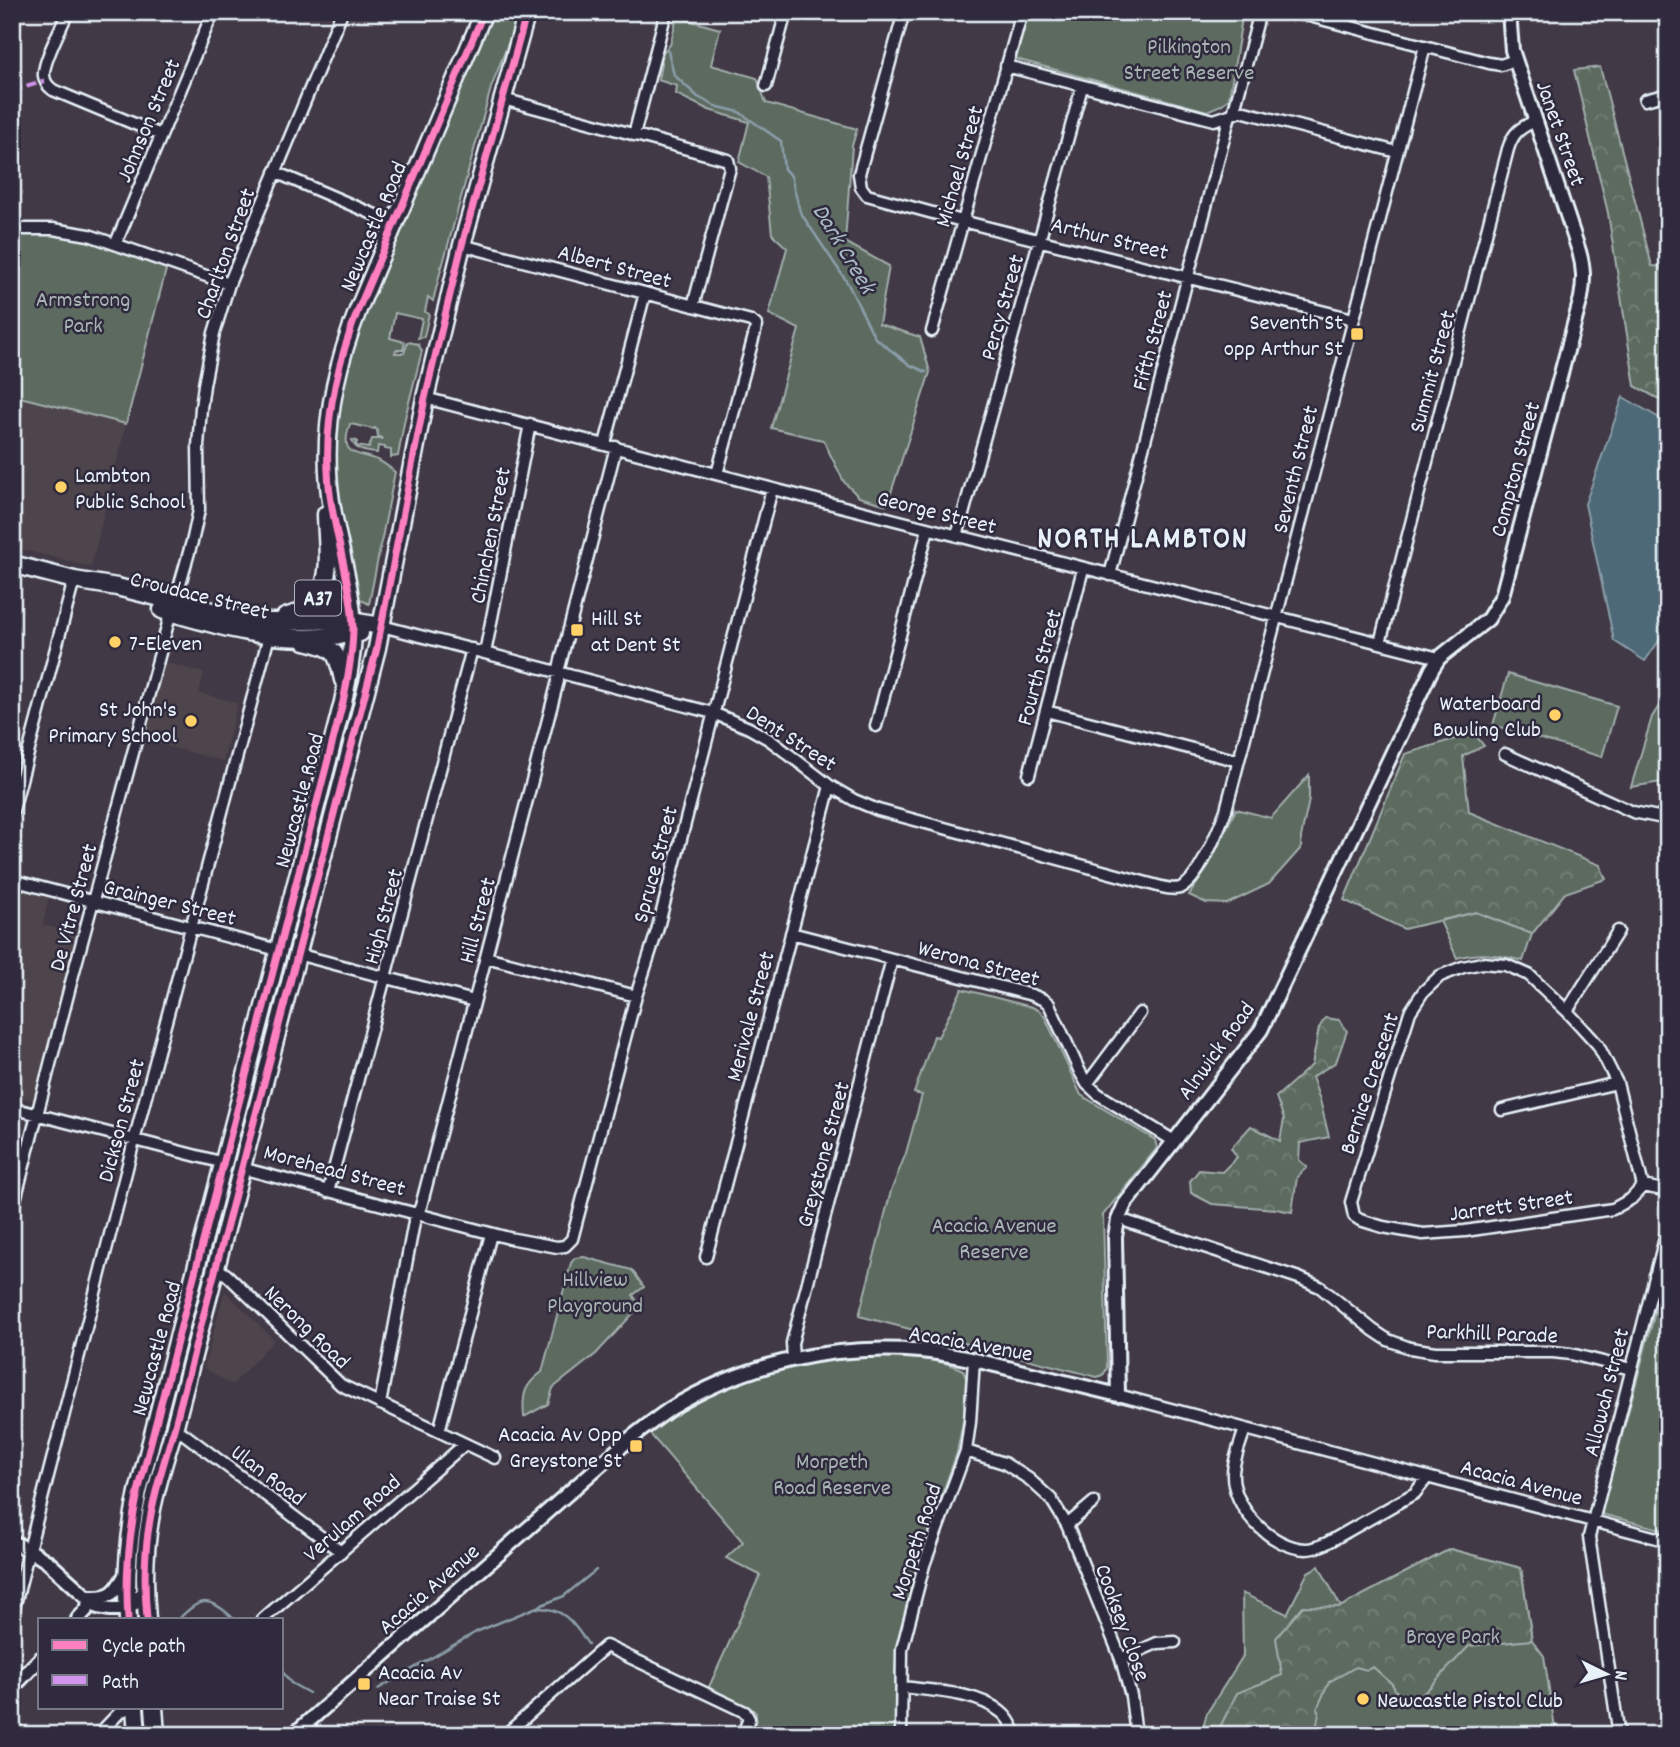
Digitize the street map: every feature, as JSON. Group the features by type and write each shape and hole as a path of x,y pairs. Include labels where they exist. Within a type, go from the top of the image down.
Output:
{"highway":[{"name":"Newcastle Road","path":"128,1614 127,1573 131,1524 138,1492 346,690 352,627 349,592 328,474 328,429 339,366 354,320 484,12"},
{"name":"Newcastle Road","path":"147,1618 146,1548 150,1520 382,626 425,398 462,245 527,12"},
{"name":"A37","path":"258,621 282,618 299,612 313,604 323,590 327,567 328,474"},
{"name":"Croudace Street","path":"12,564 74,580 117,587 241,631 287,638 352,627"},
{"name":"Croudace Street","path":"173,607 244,620 352,627 382,626"},
{"path":"287,638 322,645 335,653 346,690"},
{"name":"Morehead Street","path":"224,1163 242,1168"},
{"path":"197,1260 215,1267"},
{"path":"133,1708 137,1735"},
{"path":"155,1708 156,1735"}],"street":[{"path":"68,12 44,68 44,78 48,86 161,135"},
{"name":"Johnson Street","path":"116,243 213,12"},
{"name":"Charlton Street","path":"173,607 196,524 199,496 198,446 204,385 229,284 342,12"},
{"path":"634,135 666,12"},
{"path":"766,86 786,12"},
{"name":"Arthur Street","path":"904,12 859,174 861,187 867,195 1353,319"},
{"name":"Michael Street","path":"932,331 1022,12"},
{"name":"Fifth Street","path":"1110,575 1260,12"},
{"path":"1294,12 1323,15 1495,64 1501,65 1515,60"},
{"name":"Janet Street","path":"1509,12 1515,60 1583,265"},
{"name":"Seventh Street","path":"1177,889 1188,883 1206,856 1226,810 1425,46"},
{"path":"1006,66 1214,120 1241,111 1397,152"},
{"name":"Percy Street","path":"957,536 1082,87"},
{"path":"1645,100 1668,94"},
{"path":"503,99 724,158 730,162 693,306"},
{"name":"Summit Street","path":"1380,643 1508,149 1517,130 1536,121"},
{"path":"275,172 394,223"},
{"path":"12,229 40,228 89,234 229,284"},
{"name":"Albert Street","path":"462,245 751,321 756,325 717,474"},
{"name":"Compton Street","path":"1439,659 1488,619 1502,596 1581,298 1583,265"},
{"path":"605,444 645,293"},
{"name":"George Street","path":"425,398 1439,659"},
{"name":"Chinchen Street","path":"485,653 530,424"},
{"name":"Hill Street","path":"380,1404 414,1222 558,681 558,672 616,447"},
{"name":"Spruce Street","path":"565,1246 572,1239 636,996 657,930 772,489"},
{"path":"876,726 928,529"},
{"name":"Fourth Street","path":"1029,775 1083,569"},
{"path":"12,814 74,580"},
{"name":"De Vitre Street","path":"12,1212 173,607"},
{"name":"Dent Street","path":"382,626 713,713 770,740 830,786 878,810 1177,889"},
{"name":"Dickson Street","path":"12,1616 134,1140 268,636"},
{"name":"High Street","path":"328,1192 472,649"},
{"name":"Alnwick Road","path":"1118,1395 1115,1237 1125,1204 1261,1030 1439,659"},
{"path":"1046,711 1239,759"},
{"path":"1505,754 1633,812 1668,819"},
{"name":"Merivale Street","path":"706,1257 830,786"},
{"name":"Grainger Street","path":"12,880 278,950"},
{"path":"1567,1011 1618,931"},
{"name":"Werona Street","path":"791,933 1044,1000 1049,1004 1087,1083 1098,1094 1174,1141"},
{"path":"298,954 474,1001"},
{"path":"486,957 636,996"},
{"name":"Greystone Street","path":"793,1359 792,1343 892,959"},
{"name":"Bernice Crescent","path":"1354,1216 1350,1202 1410,1012 1423,992 1440,976 1482,962 1506,965 1529,975 1598,1045 1617,1083 1643,1186"},
{"path":"1087,1083 1140,1013"},
{"path":"1502,1110 1617,1083"},
{"name":"Morehead Street","path":"12,1108 224,1163"},
{"name":"Morehead Street","path":"242,1168 491,1234 557,1247 565,1246"},
{"path":"1643,1186 1668,1191"},
{"name":"Jarrett Street","path":"1354,1216 1383,1227 1423,1234 1465,1231 1613,1209 1632,1199 1643,1186"},
{"name":"Parkhill Parade","path":"1128,1222 1320,1287 1373,1330 1388,1340 1410,1348 1435,1352 1553,1352 1631,1370"},
{"name":"Allowah Street","path":"1619,1735 1589,1537 1668,1226"},
{"path":"439,1431 491,1234"},
{"name":"Nerong Road","path":"215,1267 227,1275 341,1385 495,1458"},
{"path":"1655,1275 1668,1278"},
{"name":"Acacia Avenue","path":"293,1735 631,1438 669,1410 704,1390 750,1371 793,1359 838,1352 880,1349 974,1360 1118,1395 1668,1541"},
{"name":"Morpeth Road","path":"901,1735 902,1649 924,1565 966,1451 974,1360"},
{"name":"Ulan Road","path":"174,1429 341,1552"},
{"path":"1245,1429 1233,1471 1236,1491 1245,1510 1259,1528 1284,1543 1304,1549 1327,1543 1415,1493 1427,1478"},
{"name":"Verulam Road","path":"264,1618 465,1444"},
{"name":"Cooksey Close","path":"966,1451 1004,1463 1029,1479 1051,1499 1067,1525 1121,1658 1131,1696 1136,1735"},
{"path":"1067,1525 1094,1502"},
{"path":"12,1542 48,1562 100,1607 128,1614 145,1589"},
{"path":"89,1597 104,1597 114,1593 127,1573"},
{"path":"79,1618 88,1608 89,1597"},
{"path":"1121,1658 1157,1643 1175,1642"},
{"path":"505,1735 606,1646 745,1712 749,1719 742,1735"},
{"path":"12,1689 38,1661"},
{"path":"902,1687 985,1701 1004,1713 1016,1735"},
{"path":"98,1735 120,1712 130,1708"}],"shaded area":[{"name":"Lambton Public School","path":"12,395 126,424 91,567 12,547"},
{"name":"St John's Primary School","path":"163,662 204,673 199,693 238,703 223,761 143,740"},
{"path":"12,886 49,895 43,925 79,934 35,1101 12,1095"},
{"path":"224,1292 274,1340 232,1385 204,1368"}],"green space":[{"path":"490,12 520,12 491,88 440,267 433,301 428,297 425,312 429,314 424,337 418,338 422,319 395,313 390,338 405,342 403,350 396,350 395,353 404,353 408,342 418,344 422,351 398,456 391,457 391,450 385,447 378,446 377,453 356,447 352,440 357,441 356,446 369,448 372,439 382,439 378,437 375,428 350,424 347,434 346,441 350,450 380,461 395,472 369,604 357,598 341,522 336,453 341,392 358,329"},
{"name":"Pilkington Street Reserve","path":"1029,12 1243,12 1229,99 1207,111 1016,59"},
{"path":"677,17 720,29 711,65 757,78 766,103 857,129 852,146 845,242 889,266 879,324 920,337 930,372 887,505 859,497 844,482 823,440 771,428 799,329 769,314 787,248 772,234 766,177 739,162 749,122 709,110 676,94 677,86 658,80 663,52 670,45"},
{"path":"1600,67 1652,266 1668,267 1668,404 1635,386 1608,213 1574,70"},
{"name":"Armstrong Park","path":"47,233 123,250 167,266 126,424 12,395 12,234"},
{"name":"Waterboard Bowling Club","path":"1508,674 1617,706 1602,757 1493,725"},
{"path":"1668,692 1668,781 1631,787 1652,717"},
{"path":"1474,733 1484,746 1463,756 1469,812 1600,865 1606,879 1565,893 1532,934 1476,912 1404,929 1344,900 1405,754"},
{"path":"1309,775 1309,800 1301,848 1269,884 1227,904 1206,903 1189,895 1207,869 1236,809 1271,818"},
{"path":"1476,912 1532,934 1523,961 1490,955 1457,958 1440,921"},
{"name":"Acacia Avenue Reserve","path":"962,989 1040,1011 1081,1095 1155,1140 1157,1148 1103,1215 1107,1367 1099,1377 859,1316 891,1191 906,1153 922,1095 914,1093 934,1036 938,1037"},
{"path":"1325,1018 1339,1020 1347,1031 1336,1062 1312,1077 1329,1137 1300,1143 1299,1160 1307,1167 1297,1177 1292,1212 1212,1204 1191,1193 1190,1181 1199,1170 1222,1172 1237,1157 1231,1148 1251,1126 1280,1141 1284,1119 1276,1097 1312,1065 1319,1028"},
{"name":"Hillview Playground","path":"584,1257 632,1270 644,1287 633,1295 640,1306 596,1354 553,1388 548,1404 524,1417 526,1391 531,1381 542,1372 571,1263 575,1258"},
{"path":"1663,1282 1668,1283 1668,1531 1601,1514"},
{"name":"Morpeth Road Reserve","path":"858,1356 940,1362 963,1370 966,1378 964,1416 957,1453 918,1561 898,1642 895,1672 897,1735 748,1735 756,1713 708,1689 760,1575 726,1558 743,1542 650,1434 696,1403 741,1383 810,1363"},
{"name":"Braye Park","path":"1450,1549 1521,1568 1532,1640 1544,1656 1556,1735 1201,1735 1207,1713 1243,1656 1242,1593 1287,1614 1308,1572 1319,1566 1341,1607"},
{"name":"Braye Park","path":"1450,1549 1521,1568 1532,1640 1469,1646 1412,1706 1373,1667 1367,1670 1356,1667 1329,1682 1317,1709 1319,1713 1315,1735 1216,1735 1237,1693 1282,1675 1276,1638 1303,1606 1340,1607"}],"water":[{"path":"1623,397 1668,423 1668,628 1645,661 1614,641 1585,504"}],"waterway":[{"name":"Dark Creek","path":"668,51 674,75 698,97 715,106 739,112 781,141 784,169 791,176 800,212 847,282 875,338 910,365 926,372"},
{"path":"378,1689 476,1632 564,1596 596,1570"},
{"path":"180,1618 194,1606 206,1602 218,1606 233,1618"},
{"path":"537,1608 555,1611 567,1618 588,1644"},
{"path":"284,1674 291,1683 309,1693"}],"marked path":[{"path":"12,90 45,81"}],"cycle path":[{"path":"128,1618 128,1555 138,1492 348,675 353,628 345,569 332,510 328,471 334,389 358,310 484,12"},
{"path":"147,1618 145,1582 148,1532 160,1474 174,1429 377,648 425,398 462,245 527,12"}],"place":[{"name":"Seventh St opp Arthur St","path":"1357,334"},
{"name":"Lambton Public School","path":"61,487"},
{"name":"Hill St at Dent St","path":"577,630"},
{"name":"7-Eleven","path":"115,642"},
{"name":"Waterboard Bowling Club","path":"1555,715"},
{"name":"St John's Primary School","path":"191,721"},
{"name":"Acacia Av Opp Greystone St","path":"636,1446"},
{"name":"Acacia Av Near Traise St","path":"364,1684"},
{"name":"Newcastle Pistol Club","path":"1363,1699"}],"district":[{"name":"NORTH LAMBTON","path":"1143,537"}]}
